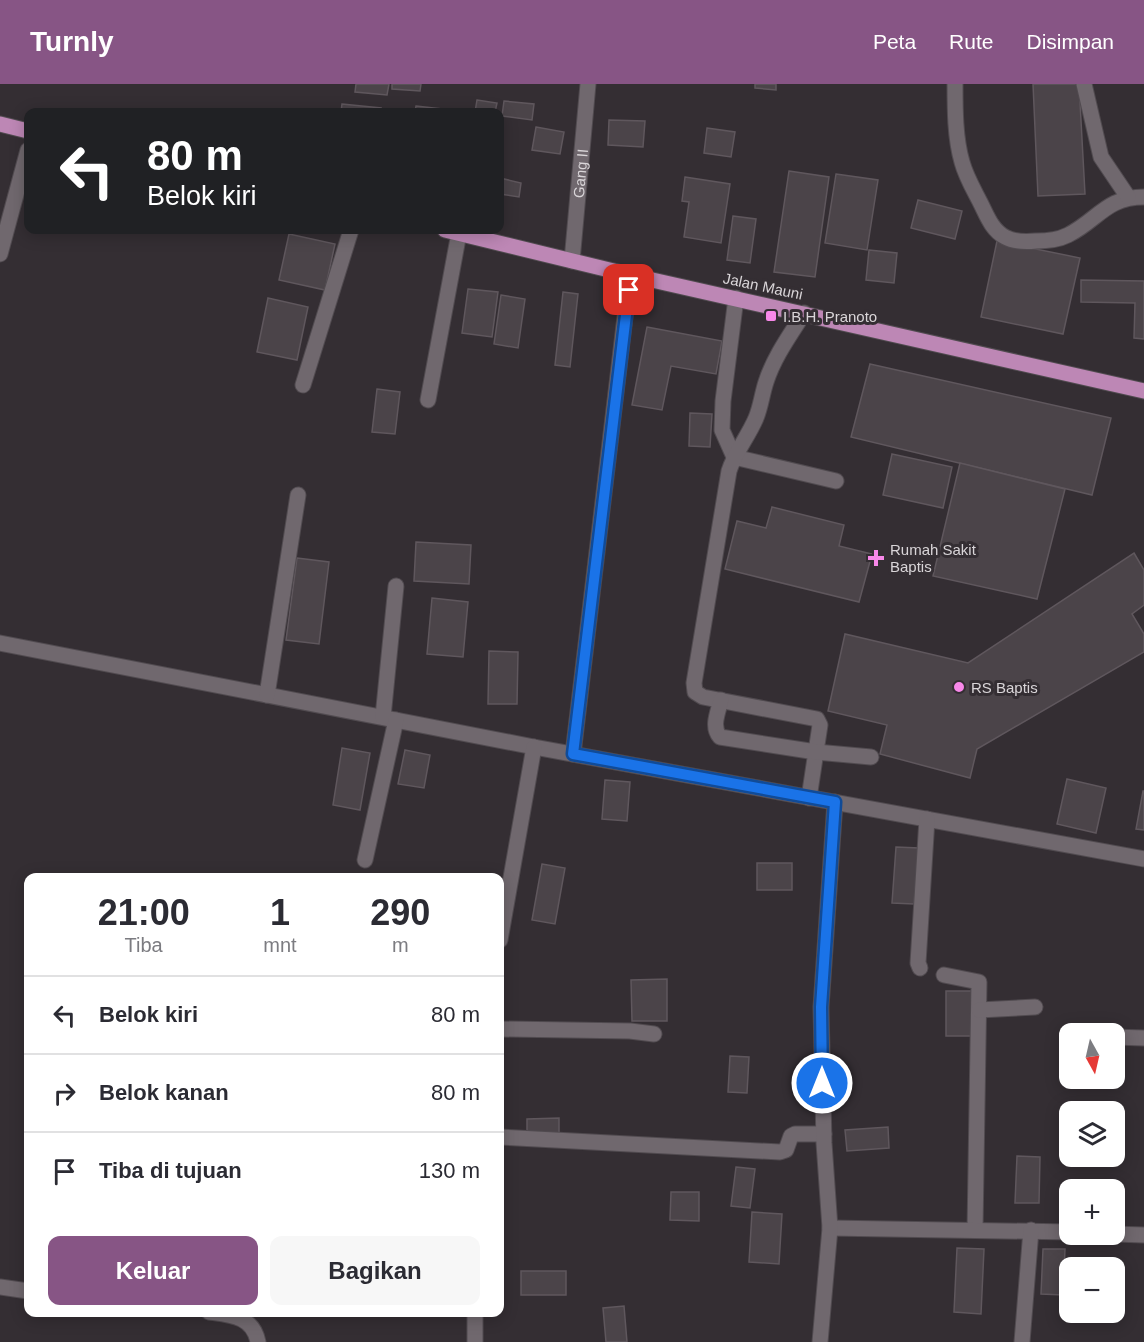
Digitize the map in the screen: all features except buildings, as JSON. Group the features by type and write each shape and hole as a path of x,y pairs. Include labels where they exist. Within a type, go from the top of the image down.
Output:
{"main road":[{"path":"0,124 24,130"},
{"name":"Jalan Mauni","path":"464,234 630,275 1144,391"}],"street":[{"name":"Gang II","path":"572,261 588,84"},
{"path":"956,84 961,161 994,229 1005,237 1023,242 1048,241 1066,236 1105,207 1128,197 1144,197"},
{"path":"1084,84 1101,157 1128,197"},
{"path":"0,254 24,165"},
{"path":"303,385 350,234"},
{"path":"428,400 452,234"},
{"path":"573,754 630,275"},
{"path":"734,457 722,430 723,401 736,298"},
{"path":"804,313 778,355 766,381 757,416 749,434 734,457 724,494 694,683 695,692 703,697 817,719 819,725 809,798"},
{"path":"734,457 836,481"},
{"path":"267,695 298,495"},
{"path":"365,860 389,718 396,586"},
{"path":"0,643 534,747 1144,859"},
{"path":"721,700 715,727 720,737 816,752 871,757"},
{"path":"504,917 534,747"},
{"path":"820,1342 830,1228 824,1134 821,1007 835,802"},
{"path":"920,968 918,963 927,819"},
{"path":"944,975 979,982 975,1230"},
{"path":"979,1010 1035,1007"},
{"path":"504,1029 630,1031 654,1034"},
{"path":"1125,1037 1144,1038"},
{"path":"504,1137 780,1152 786,1150 791,1136 795,1134 824,1134"},
{"path":"830,1228 1059,1231"},
{"path":"1022,1342 1031,1230"},
{"path":"1125,1234 1144,1235"},
{"path":"0,1287 24,1290"},
{"path":"237,1317 243,1318 252,1326 258,1342"},
{"path":"475,1342 476,1317"}],"place":[{"name":"I.B.H. Pranoto","path":"771,316"},
{"name":"Rumah Sakit Baptis","path":"876,558"},
{"name":"RS Baptis","path":"959,687"}],"route":[{"path":"629,290 573,754 835,802 821,1007 822,1083"}]}
